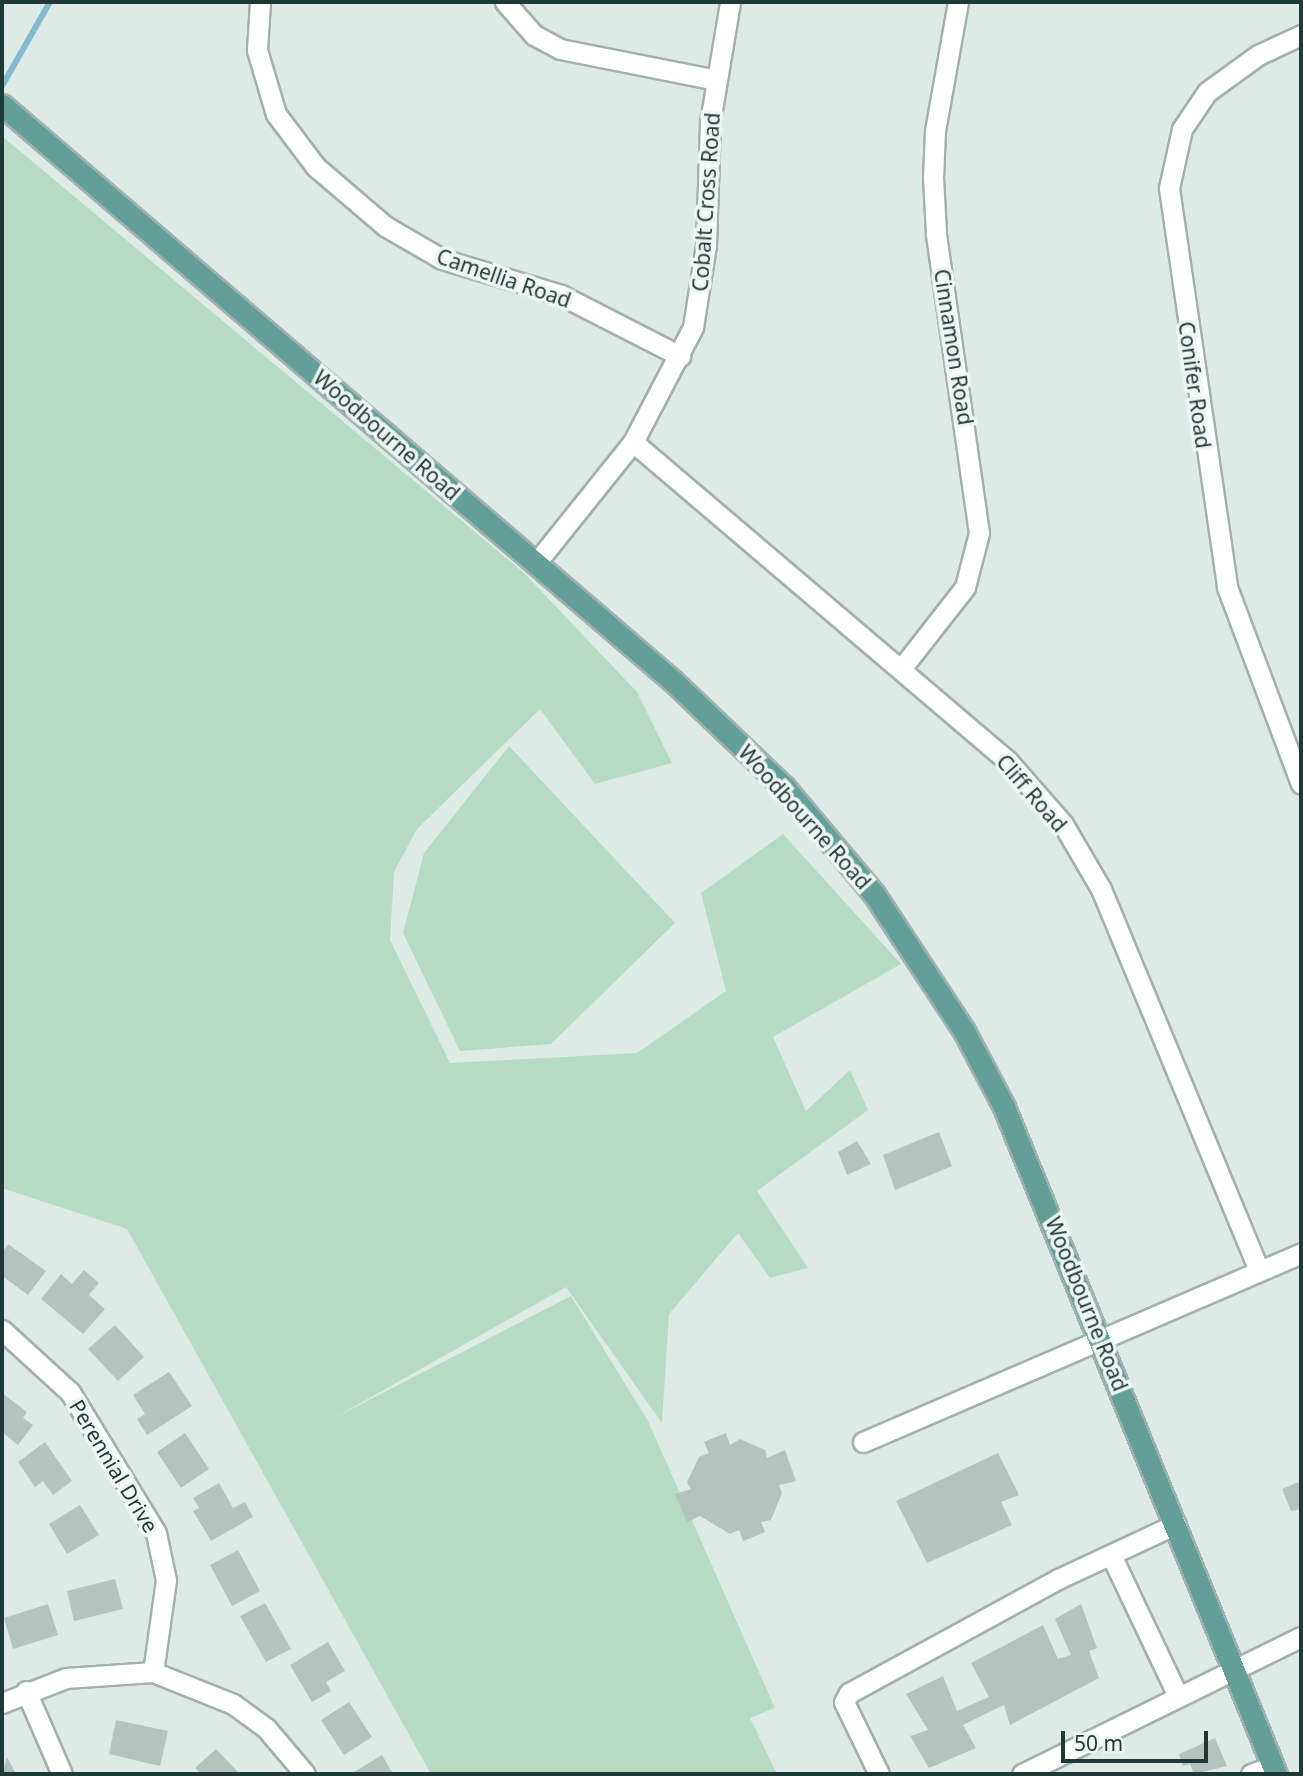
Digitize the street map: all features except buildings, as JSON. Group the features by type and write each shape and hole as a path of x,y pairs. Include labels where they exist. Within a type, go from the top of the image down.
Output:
{"main road":[{"name":"Woodbourne Road","path":"2,105 725,728 785,788 874,894 964,1031 1004,1107 1100,1336 1275,1770"}],"street":[{"name":"Camellia Road","path":"260,2 257,50 276,114 316,167 385,226 442,259 561,295 680,356"},
{"path":"505,2 534,35 560,49 716,80"},
{"name":"Cobalt Cross Road","path":"536,563 633,442 680,356 701,292 716,80 730,2"},
{"name":"Cinnamon Road","path":"901,669 965,587 979,533 934,191 935,131 958,2"},
{"name":"Conifer Road","path":"1301,35 1258,55 1206,92 1182,129 1170,188 1227,587 1301,784"},
{"name":"Cliff Road","path":"633,442 1007,760 1084,857 1259,1271"},
{"path":"863,1442 1100,1336 1301,1253"},
{"name":"Perennial Drive","path":"2,1330 70,1392 156,1533 166,1580 152,1672"},
{"path":"879,1774 844,1703 849,1693 1111,1555 1176,1524"},
{"path":"1111,1555 1178,1696"},
{"path":"1022,1774 1233,1666 1301,1637"},
{"path":"2,1703 26,1691 66,1678 152,1672 233,1704 265,1728 305,1774"},
{"path":"26,1691 62,1774"},
{"path":"1251,1774 1275,1770"}],"green space":[{"path":"2,136 524,573 637,692 672,763 595,784 540,709 417,829 394,872 390,940 450,1063 637,1053 726,991 701,893 783,834 901,964 773,1037 806,1111 850,1070 868,1110 757,1191 808,1268 770,1278 738,1233 669,1314 662,1423 566,1287 334,1418 571,1296 648,1421 775,1708 750,1718 777,1774 431,1774 127,1229 2,1188"},
{"path":"509,746 675,923 551,1044 460,1051 403,933 424,853"}],"waterway":[{"path":"2,86 50,2"}]}
